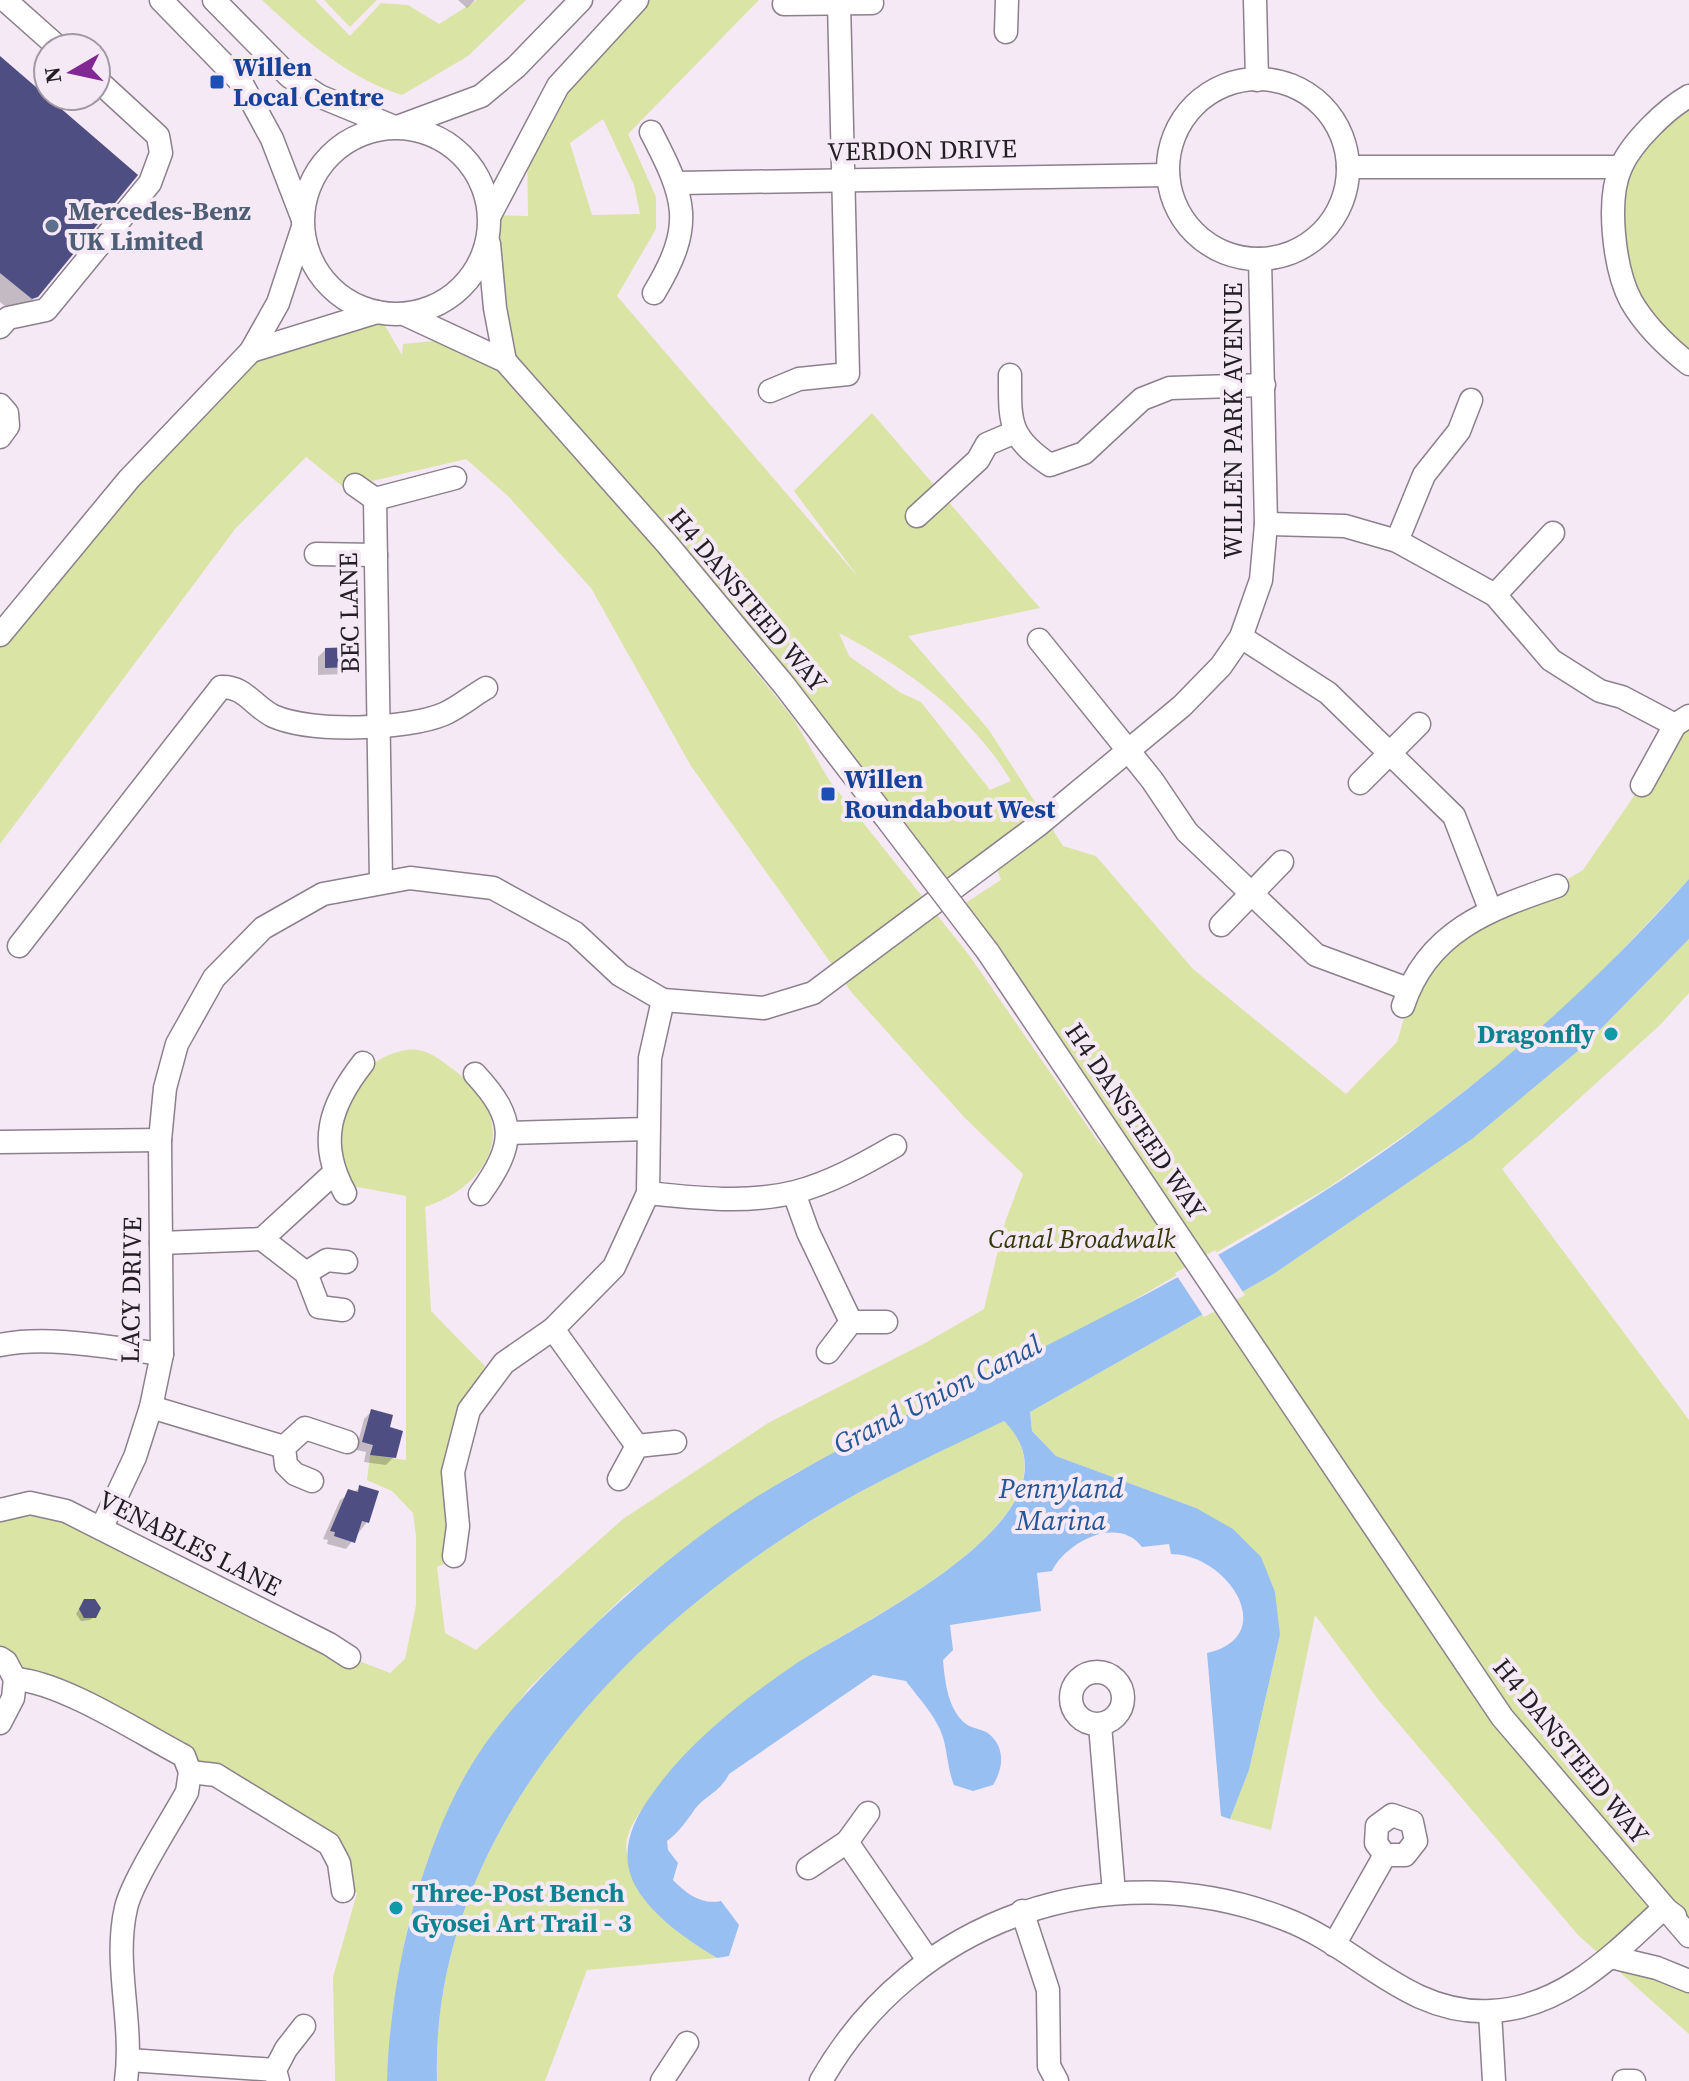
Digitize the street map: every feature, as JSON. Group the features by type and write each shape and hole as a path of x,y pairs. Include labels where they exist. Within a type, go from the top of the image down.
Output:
{"street":[{"path":"5,0 41,32"},
{"path":"0,635 129,479 251,351 303,261 300,183 241,82 161,0"},
{"path":"214,0 289,76 366,123 396,127 428,124 481,96 516,67 581,0"},
{"path":"505,361 495,308 488,238 494,190 558,86 637,0"},
{"path":"1006,32 1007,0"},
{"path":"1255,0 1257,80"},
{"path":"770,391 799,379 848,374 839,3"},
{"path":"784,4 872,3"},
{"path":"1257,80 1291,85 1321,105 1341,135 1348,167 1343,200 1326,229 1295,252 1260,259 1228,254 1196,235 1176,205 1168,175 1178,130 1194,107 1229,84 1257,80"},
{"path":"0,327 8,318 46,310 150,183 161,153 158,136 112,94"},
{"path":"1689,96 1653,123 1621,167 1615,196 1614,236 1620,270 1631,300 1657,339 1689,364"},
{"path":"300,183 366,123"},
{"path":"428,124 494,190"},
{"path":"651,132 678,183 682,214 672,262 654,293"},
{"path":"1348,167 1621,167"},
{"name":"VERDON DRIVE","path":"678,183 1168,175"},
{"path":"303,261 339,295 377,312 404,314 428,309 449,298 467,282 481,261 488,238"},
{"name":"WILLEN PARK AVENUE","path":"663,1000 764,1008 813,993 1042,822 1182,706 1221,666 1241,637 1261,580 1266,524 1260,259"},
{"path":"251,351 377,312"},
{"name":"H4 DANSTEED WAY","path":"404,314 505,361 667,544 784,685 988,952 1502,1717 1689,1936"},
{"path":"1010,375 1013,433 1032,453 1050,465 1084,453 1142,399 1170,388 1264,385"},
{"path":"1397,541 1424,475 1459,431 1471,400"},
{"path":"0,405 7,413 8,426 0,437"},
{"path":"917,516 978,460 987,444 1013,433"},
{"path":"355,485 375,499 455,478"},
{"name":"BEC LANE","path":"375,499 381,882"},
{"path":"1266,524 1345,526 1397,541 1495,595 1551,660 1600,691 1682,720 1642,785"},
{"path":"1495,595 1553,533"},
{"path":"316,554 376,555"},
{"path":"1241,637 1328,693 1454,816 1490,909"},
{"path":"1039,640 1128,751 1187,832 1316,955 1406,998 1424,962 1458,929 1490,909 1557,886"},
{"path":"19,946 221,687 235,687 273,716 306,724 379,726 410,723 445,714 486,688"},
{"path":"1360,783 1419,724"},
{"path":"1221,925 1282,862"},
{"name":"LACY DRIVE","path":"102,1527 135,1457 151,1407 162,1354 160,1140 165,1088 177,1044 214,978 263,928 323,894 381,882 410,878 493,888 575,933 620,975 663,1000"},
{"path":"454,1556 458,1526 453,1472 469,1410 504,1363 553,1329 614,1267 648,1193 650,1058 663,1000"},
{"path":"345,1193 334,1173 329,1137 333,1109 363,1063"},
{"path":"475,1074 498,1099 508,1133 502,1164 480,1194"},
{"path":"508,1133 647,1129"},
{"path":"0,1142 160,1140"},
{"path":"648,1193 706,1200 794,1193 855,1169 895,1146"},
{"path":"262,1239 334,1173"},
{"path":"794,1193 808,1232 851,1322"},
{"path":"161,1243 262,1239 306,1273 319,1307 343,1310"},
{"path":"306,1273 327,1260 346,1262"},
{"path":"851,1322 886,1322"},
{"path":"828,1352 851,1322"},
{"path":"553,1329 637,1446"},
{"path":"0,1345 18,1342 75,1345 162,1354"},
{"path":"151,1407 284,1447"},
{"path":"284,1447 305,1428 347,1442"},
{"path":"637,1446 675,1442"},
{"path":"619,1479 637,1446"},
{"path":"284,1447 286,1465 295,1474 312,1481"},
{"name":"VENABLES LANE","path":"0,1510 30,1503 66,1511 349,1657"},
{"path":"0,1658 15,1679 13,1698 0,1723"},
{"path":"15,1679 32,1680 57,1691 184,1756 190,1772 187,1792 126,1905 120,1952 129,2024 127,2071 276,2076 286,2049 304,2026"},
{"path":"1100,1725 1114,1893"},
{"path":"190,1772 216,1775 329,1844 339,1863 343,1891"},
{"path":"808,1868 847,1842 868,1813"},
{"path":"847,1842 928,1960"},
{"path":"1334,1945 1385,1855"},
{"path":"821,2081 832,2061 878,2004 928,1960 974,1933 1022,1911 1078,1897 1179,1891 1242,1905 1288,1919 1334,1945 1396,1988 1444,2006 1490,2012 1528,2005 1571,1987 1611,1957 1664,1908 1689,1924"},
{"path":"1022,1911 1048,1990 1049,2066 1057,2081"},
{"path":"1611,1957 1657,1968 1689,1981"},
{"path":"1490,2012 1494,2081"},
{"path":"662,2081 687,2043"},
{"path":"1624,2081 1634,2081"}],"green space":[{"path":"262,0 315,0 350,36 381,3 408,5 439,24 477,0 526,0 468,56 402,95 344,68 310,43"},
{"path":"324,0 377,0 350,27"},
{"name":"Canal Broadwalk","path":"637,0 759,0 628,134 656,197 656,229 617,296 859,578 794,491 872,413 1040,608 908,636 989,730 1063,846 1096,856 1193,969 1346,1094 1397,1042 1404,1018 1403,1006 1424,962 1583,870 1689,716 1689,879 1595,979 1524,1044 1427,1120 1326,1189 1108,1315 792,1475 704,1533 625,1595 529,1688 470,1768 428,1867 408,1926 392,2015 387,2081 335,2081 333,1977 357,1893 343,1891 329,1844 0,1658 0,1510 30,1503 349,1657 390,1673 405,1659 416,1605 413,1513 392,1491 367,1480 370,1455 406,1460 406,1196 352,1186 334,1136 361,1076 371,1065 393,1053 423,1051 454,1070 475,1089 488,1109 493,1129 491,1148 483,1166 449,1196 425,1207 431,1311 485,1366 444,1457 448,1539 444,1564 437,1567 445,1633 476,1650 623,1519 768,1423 927,1342 984,1309 1004,1225 1023,1174 965,1118 852,993 691,766 591,588 508,496 466,459 355,485 347,490 306,457 235,529 0,844 0,635 251,351 377,312 402,355 403,344 444,340 496,367 651,542 793,718 829,780 969,955 1099,1143 1164,1212 956,909 1001,880 993,859 943,894 505,361 488,238 490,215 528,216 527,143","holes":["603,119 634,185 640,214 592,215 570,143","839,633 888,661 935,695 977,735 1011,781 990,790 921,702 901,693 849,656"]},
{"path":"1689,96 1689,364 1620,270 1621,167"},
{"path":"1689,939 1689,993 1661,1024 1502,1169 1689,1420 1689,1924 1663,1909 1608,1959 1689,1981 1689,2034 1578,1935 1377,1698 1315,1615 1271,1830 1230,1819 1249,1770 1280,1635 1196,1508 1056,1456 1032,1431 1030,1412 1272,1275 1471,1139 1584,1046"},
{"path":"1004,1420 1024,1456 1018,1493 994,1528 957,1562 913,1594 796,1664 758,1692 689,1755 646,1805 629,1831 626,1850 631,1865 685,1932 717,1958 587,1970 545,2081 437,2081 443,1992 466,1907 502,1827 550,1753 607,1684 672,1622 742,1566 861,1491"}],"water":[{"name":"Pennyland Marina","path":"1689,879 1689,939 1584,1046 1472,1139 1272,1275 1030,1412 1032,1431 1056,1456 1196,1508 1233,1529 1261,1557 1275,1592 1280,1635 1249,1770 1230,1819 1221,1816 1207,1653 1229,1644 1241,1630 1243,1614 1238,1597 1227,1581 1211,1567 1192,1558 1171,1554 1169,1544 1142,1547 1120,1533 1107,1533 1080,1542 1059,1560 1052,1571 1037,1573 1041,1611 950,1625 953,1650 943,1660 948,1695 960,1718 969,1726 989,1734 998,1746 1001,1766 993,1785 973,1791 954,1785 941,1733 928,1710 906,1681 873,1675 729,1774 667,1841 668,1850 678,1863 673,1880 695,1897 721,1901 739,1925 729,1956 717,1958 683,1936 652,1909 636,1887 628,1863 632,1829 643,1807 665,1777 699,1740 737,1707 797,1663 914,1593 958,1562 995,1528 1019,1492 1024,1456 1004,1421 884,1479 815,1518 742,1567 672,1622 607,1685 550,1753 502,1827 466,1907 443,1992 437,2081 387,2081 394,1998 412,1911 425,1868 459,1788 479,1753 515,1706 603,1617 685,1548 776,1485 855,1441 1199,1266 1333,1186 1389,1148 1496,1066 1546,1022 1643,929"}],"pier":[{"path":"1215,1250 1245,1295 1204,1317 1175,1273"}],"building":[{"name":"Mercedes-Benz UK Limited","path":"0,56 32,84 32,112 65,112 138,175 38,297 32,299 0,273"},
{"path":"355,647 355,667 325,668 325,648"},
{"path":"371,1409 393,1415 390,1427 403,1431 396,1458 370,1455 373,1445 362,1442"},
{"path":"359,1485 379,1491 369,1523 362,1521 355,1543 334,1536 335,1532 330,1531 348,1489 358,1492"},
{"path":"84,1599 95,1599 101,1608 96,1618 84,1618 79,1609"}],"place":[{"name":"Willen Local Centre","path":"217,82"},
{"name":"Mercedes-Benz UK Limited","path":"52,226"},
{"name":"Willen Roundabout West","path":"828,794"},
{"name":"Dragonfly","path":"1611,1034"},
{"name":"Three-Post Bench Gyosei Art Trail - 3","path":"396,1908"}],"water label":[{"name":"Grand Union Canal","path":"937,1394"}]}
